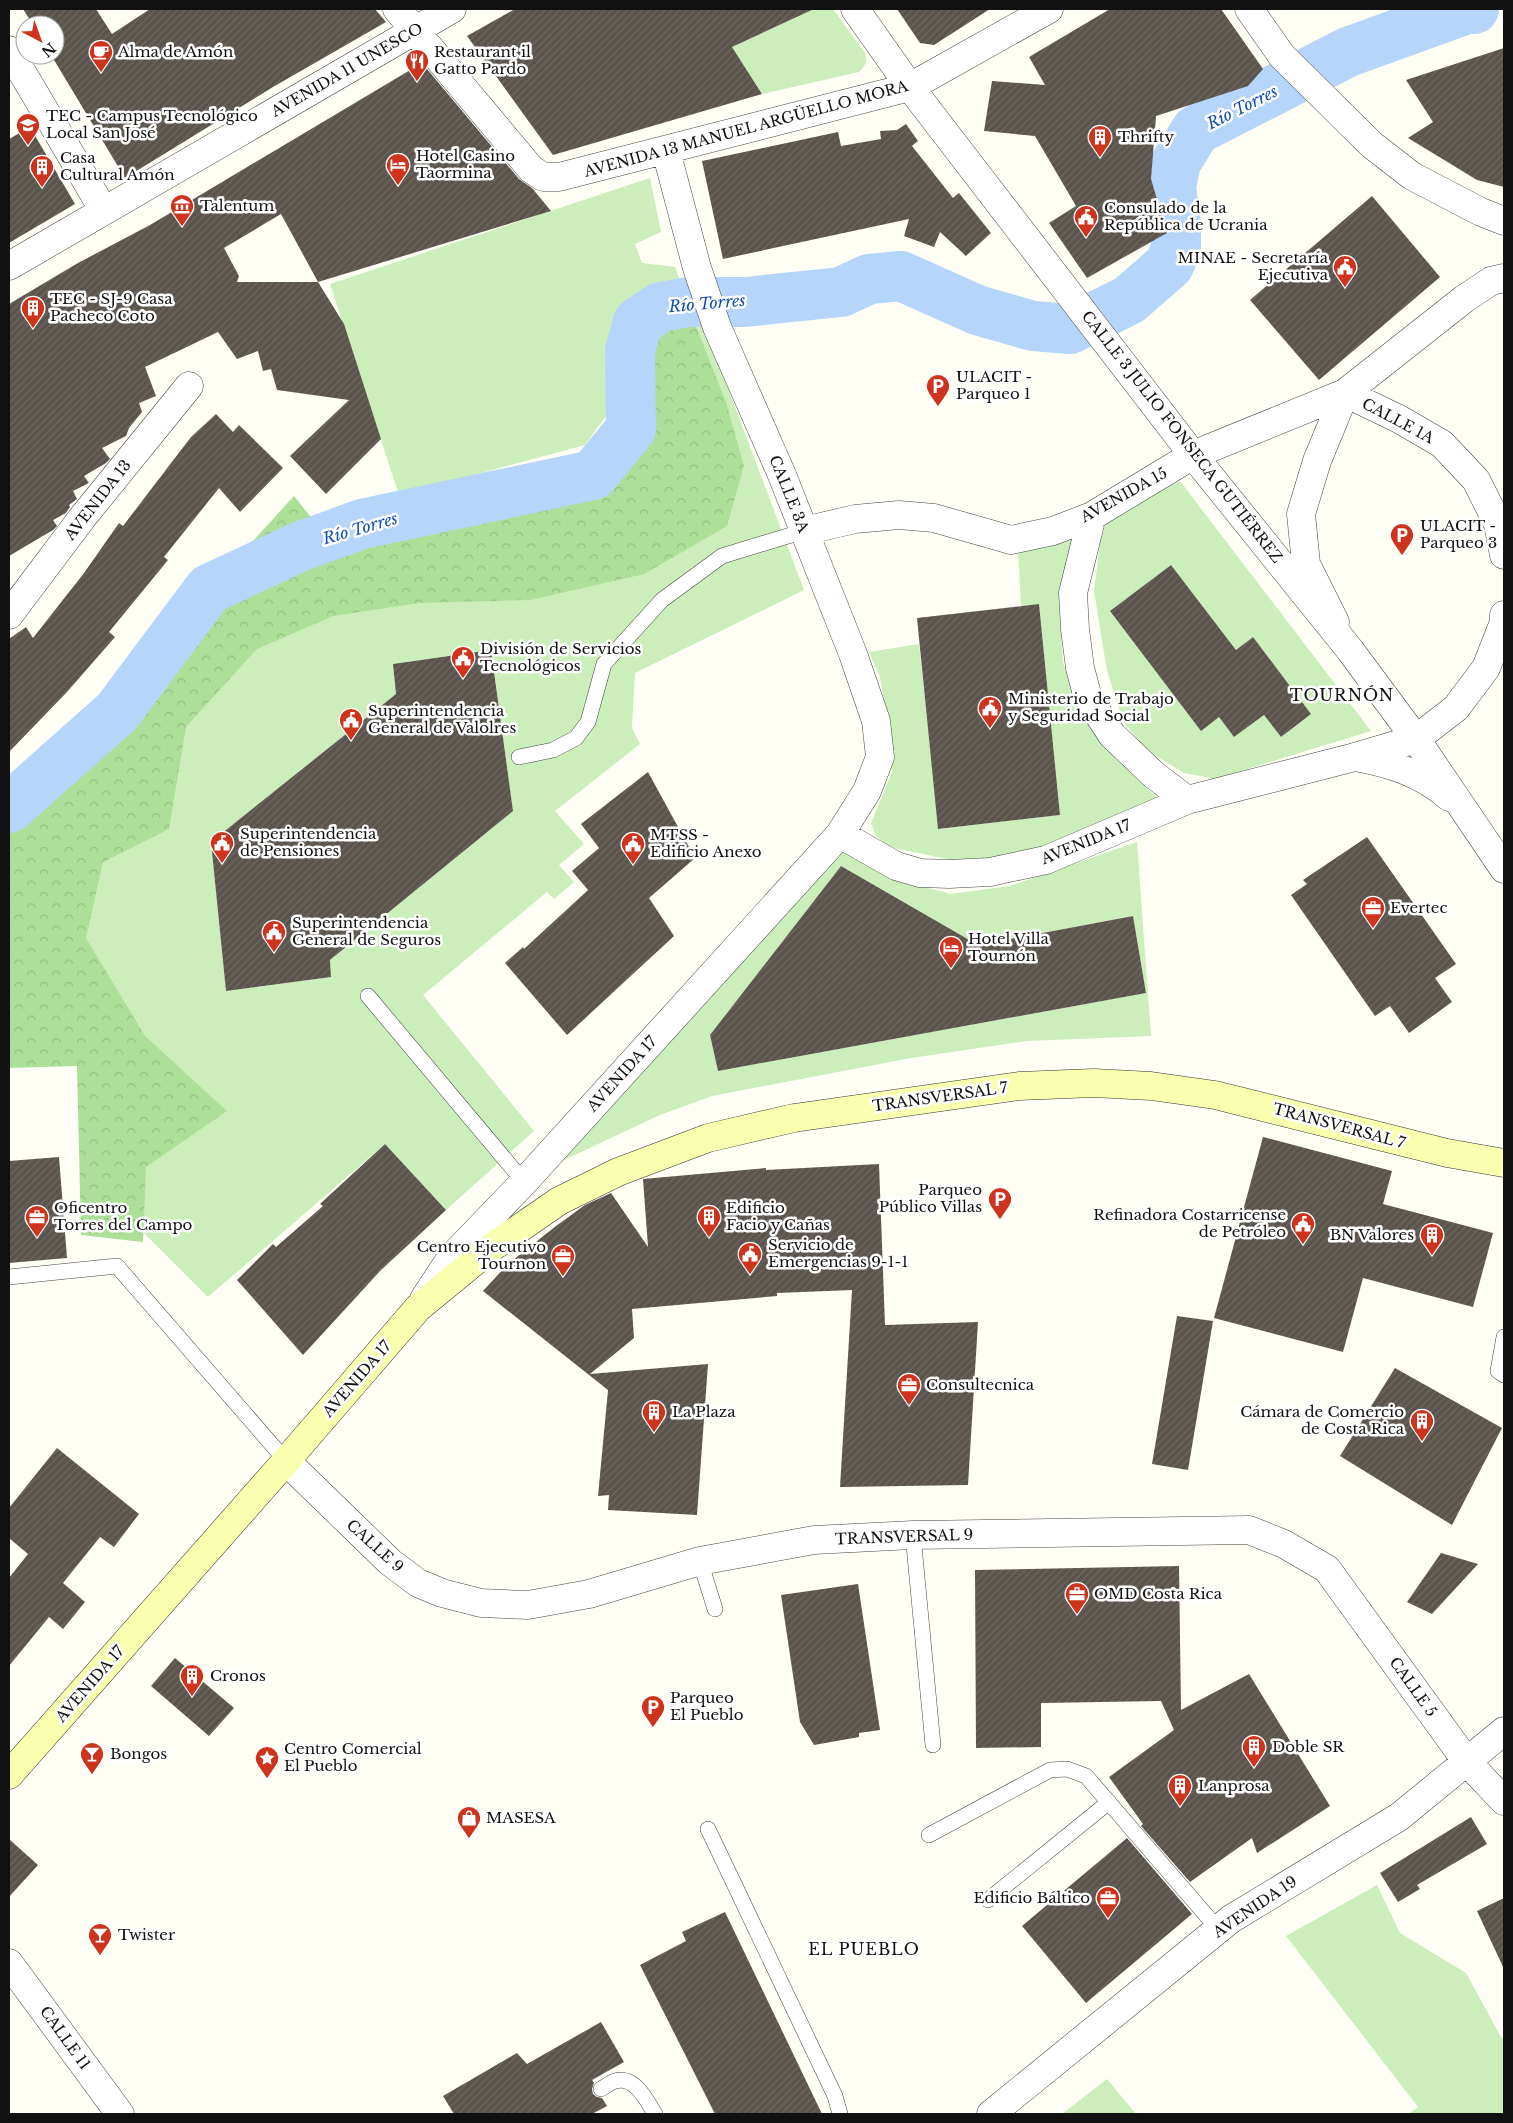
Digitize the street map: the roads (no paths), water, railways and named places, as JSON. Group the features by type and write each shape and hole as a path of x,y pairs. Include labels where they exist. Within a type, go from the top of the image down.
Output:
{"main road":[{"name":"TRANSVERSAL 7","path":"418,1308 491,1248 559,1201 618,1172 708,1138 794,1118 1019,1086 1094,1083 1151,1086 1215,1095 1447,1153 1504,1163"},
{"name":"AVENIDA 17","path":"9,1775 286,1461 418,1308"}],"street":[{"path":"397,9 413,31"},
{"name":"AVENIDA 11 UNESCO","path":"9,266 452,9"},
{"name":"CALLE 3 JULIO FONSECA GUTIÉRREZ","path":"855,9 910,87 1194,455 1350,650 1416,738 1504,869"},
{"name":"AVENIDA 13 MANUEL ARGÜELLO MORA","path":"413,31 532,169 543,177 559,177 910,87 1049,9"},
{"path":"1249,9 1282,56 1372,145 1412,176 1482,212 1504,221"},
{"path":"9,50 104,211"},
{"name":"CALLE 3A","path":"666,151 697,268 717,327 782,475 853,654 876,721 880,757 867,791 840,834"},
{"name":"AVENIDA 15","path":"804,531 855,518 899,515 934,518 1011,540 1053,531 1092,516 1194,455 1345,394 1464,299 1491,281 1504,278"},
{"name":"AVENIDA 13","path":"9,615 82,518 189,386"},
{"name":"AVENIDA 15","path":"1345,394 1317,461 1301,514 1306,564 1350,650"},
{"name":"CALLE 1A","path":"1345,394 1399,419 1442,444 1476,480 1498,524 1504,555"},
{"path":"1092,516 1073,593 1080,668 1088,698 1112,735 1154,775 1187,800"},
{"path":"1416,738 1456,708 1486,668 1504,622 1504,615"},
{"name":"AVENIDA 17","path":"418,1308 451,1258 524,1182 840,834 896,866 920,873 990,872 1046,860 1187,800 1355,757 1416,738"},
{"path":"1355,757 1385,762 1414,774 1440,789 1463,810"},
{"name":"CALLE 9","path":"286,1461 390,1562 418,1583 442,1593 481,1603"},
{"name":"TRANSVERSAL 9","path":"481,1603 528,1606 589,1594 700,1561 814,1540 913,1535 1249,1530 1284,1544 1327,1569"},
{"name":"CALLE 5","path":"1327,1569 1466,1762 1504,1801"},
{"name":"AVENIDA 19","path":"991,2114 1231,1919 1399,1817 1504,1731"},
{"name":"CALLE 11","path":"9,1963 120,2114"}],"lane":[{"path":"519,757 553,750 576,738 588,722 604,664 662,600 722,556 804,531"},
{"path":"368,996 524,1182"},
{"path":"9,1277 117,1266 286,1461"},
{"path":"1504,1338 1498,1371 1504,1375"},
{"path":"913,1535 933,1745"},
{"path":"700,1561 715,1609"},
{"path":"929,1835 1050,1770 1067,1769 1086,1776 1218,1929"},
{"path":"988,1900 1109,1802"},
{"path":"708,1829 835,2096 840,2114"},
{"path":"601,2089 616,2080 632,2083 644,2095 655,2114"}],"waterway":[{"name":"Río Torres","path":"9,808 117,712 209,589 299,547 362,524 593,475 631,429 630,351 638,322 661,307 688,302 745,302 841,292 869,279 901,276 977,310 1033,326 1070,329 1129,300 1169,265 1176,249 1176,225 1171,187 1176,162 1196,130 1348,52 1467,9 1474,9"}],"place":[{"name":"Alma de Amón","path":"101,73"},
{"name":"Restaurant il Gatto Pardo","path":"417,82"},
{"name":"TEC - Campus Tecnológico Local San José","path":"28,146"},
{"name":"Thrifty","path":"1100,158"},
{"name":"Hotel Casino Taormina","path":"398,186"},
{"name":"Casa Cultural Amón","path":"42,188"},
{"name":"Talentum","path":"182,227"},
{"name":"Consulado de la República de Ucrania","path":"1086,238"},
{"name":"MINAE - Secretaría Ejecutiva","path":"1345,288"},
{"name":"TEC - SJ-9 Casa Pacheco Coto","path":"33,329"},
{"name":"ULACIT - Parqueo 1","path":"938,407"},
{"name":"ULACIT - Parqueo 3","path":"1402,556"},
{"name":"División de Servicios Tecnológicos","path":"463,679"},
{"name":"Ministerio de Trabajo y Seguridad Social","path":"990,729"},
{"name":"Superintendencia General de Valolres","path":"351,741"},
{"name":"Superintendencia de Pensiones","path":"222,864"},
{"name":"MTSS - Edificio Anexo","path":"633,865"},
{"name":"Evertec","path":"1373,929"},
{"name":"Superintendencia General de Seguros","path":"274,953"},
{"name":"Hotel Villa Tournón","path":"951,969"},
{"name":"Parqueo Público Villas","path":"1000,1220"},
{"name":"Oficentro Torres del Campo","path":"37,1238"},
{"name":"Edificio Facio y Cañas","path":"709,1238"},
{"name":"Refinadora Costarricense de Petróleo","path":"1303,1245"},
{"name":"BN Valores","path":"1432,1256"},
{"name":"Servicio de Emergencias 9-1-1","path":"750,1275"},
{"name":"Centro Ejecutivo Tournon","path":"563,1277"},
{"name":"Consultecnica","path":"909,1406"},
{"name":"La Plaza","path":"654,1433"},
{"name":"Cámara de Comercio de Costa Rica","path":"1422,1442"},
{"name":"OMD Costa Rica","path":"1077,1615"},
{"name":"Cronos","path":"192,1697"},
{"name":"Parqueo El Pueblo","path":"653,1728"},
{"name":"Doble SR","path":"1254,1768"},
{"name":"Bongos","path":"92,1775"},
{"name":"Centro Comercial El Pueblo","path":"267,1779"},
{"name":"Lanprosa","path":"1180,1807"},
{"name":"MASESA","path":"469,1839"},
{"name":"Edificio Báltico","path":"1108,1919"},
{"name":"Twister","path":"100,1956"}],"district":[{"name":"TOURNÓN","path":"1342,695"},
{"name":"EL PUEBLO","path":"864,1949"}]}
